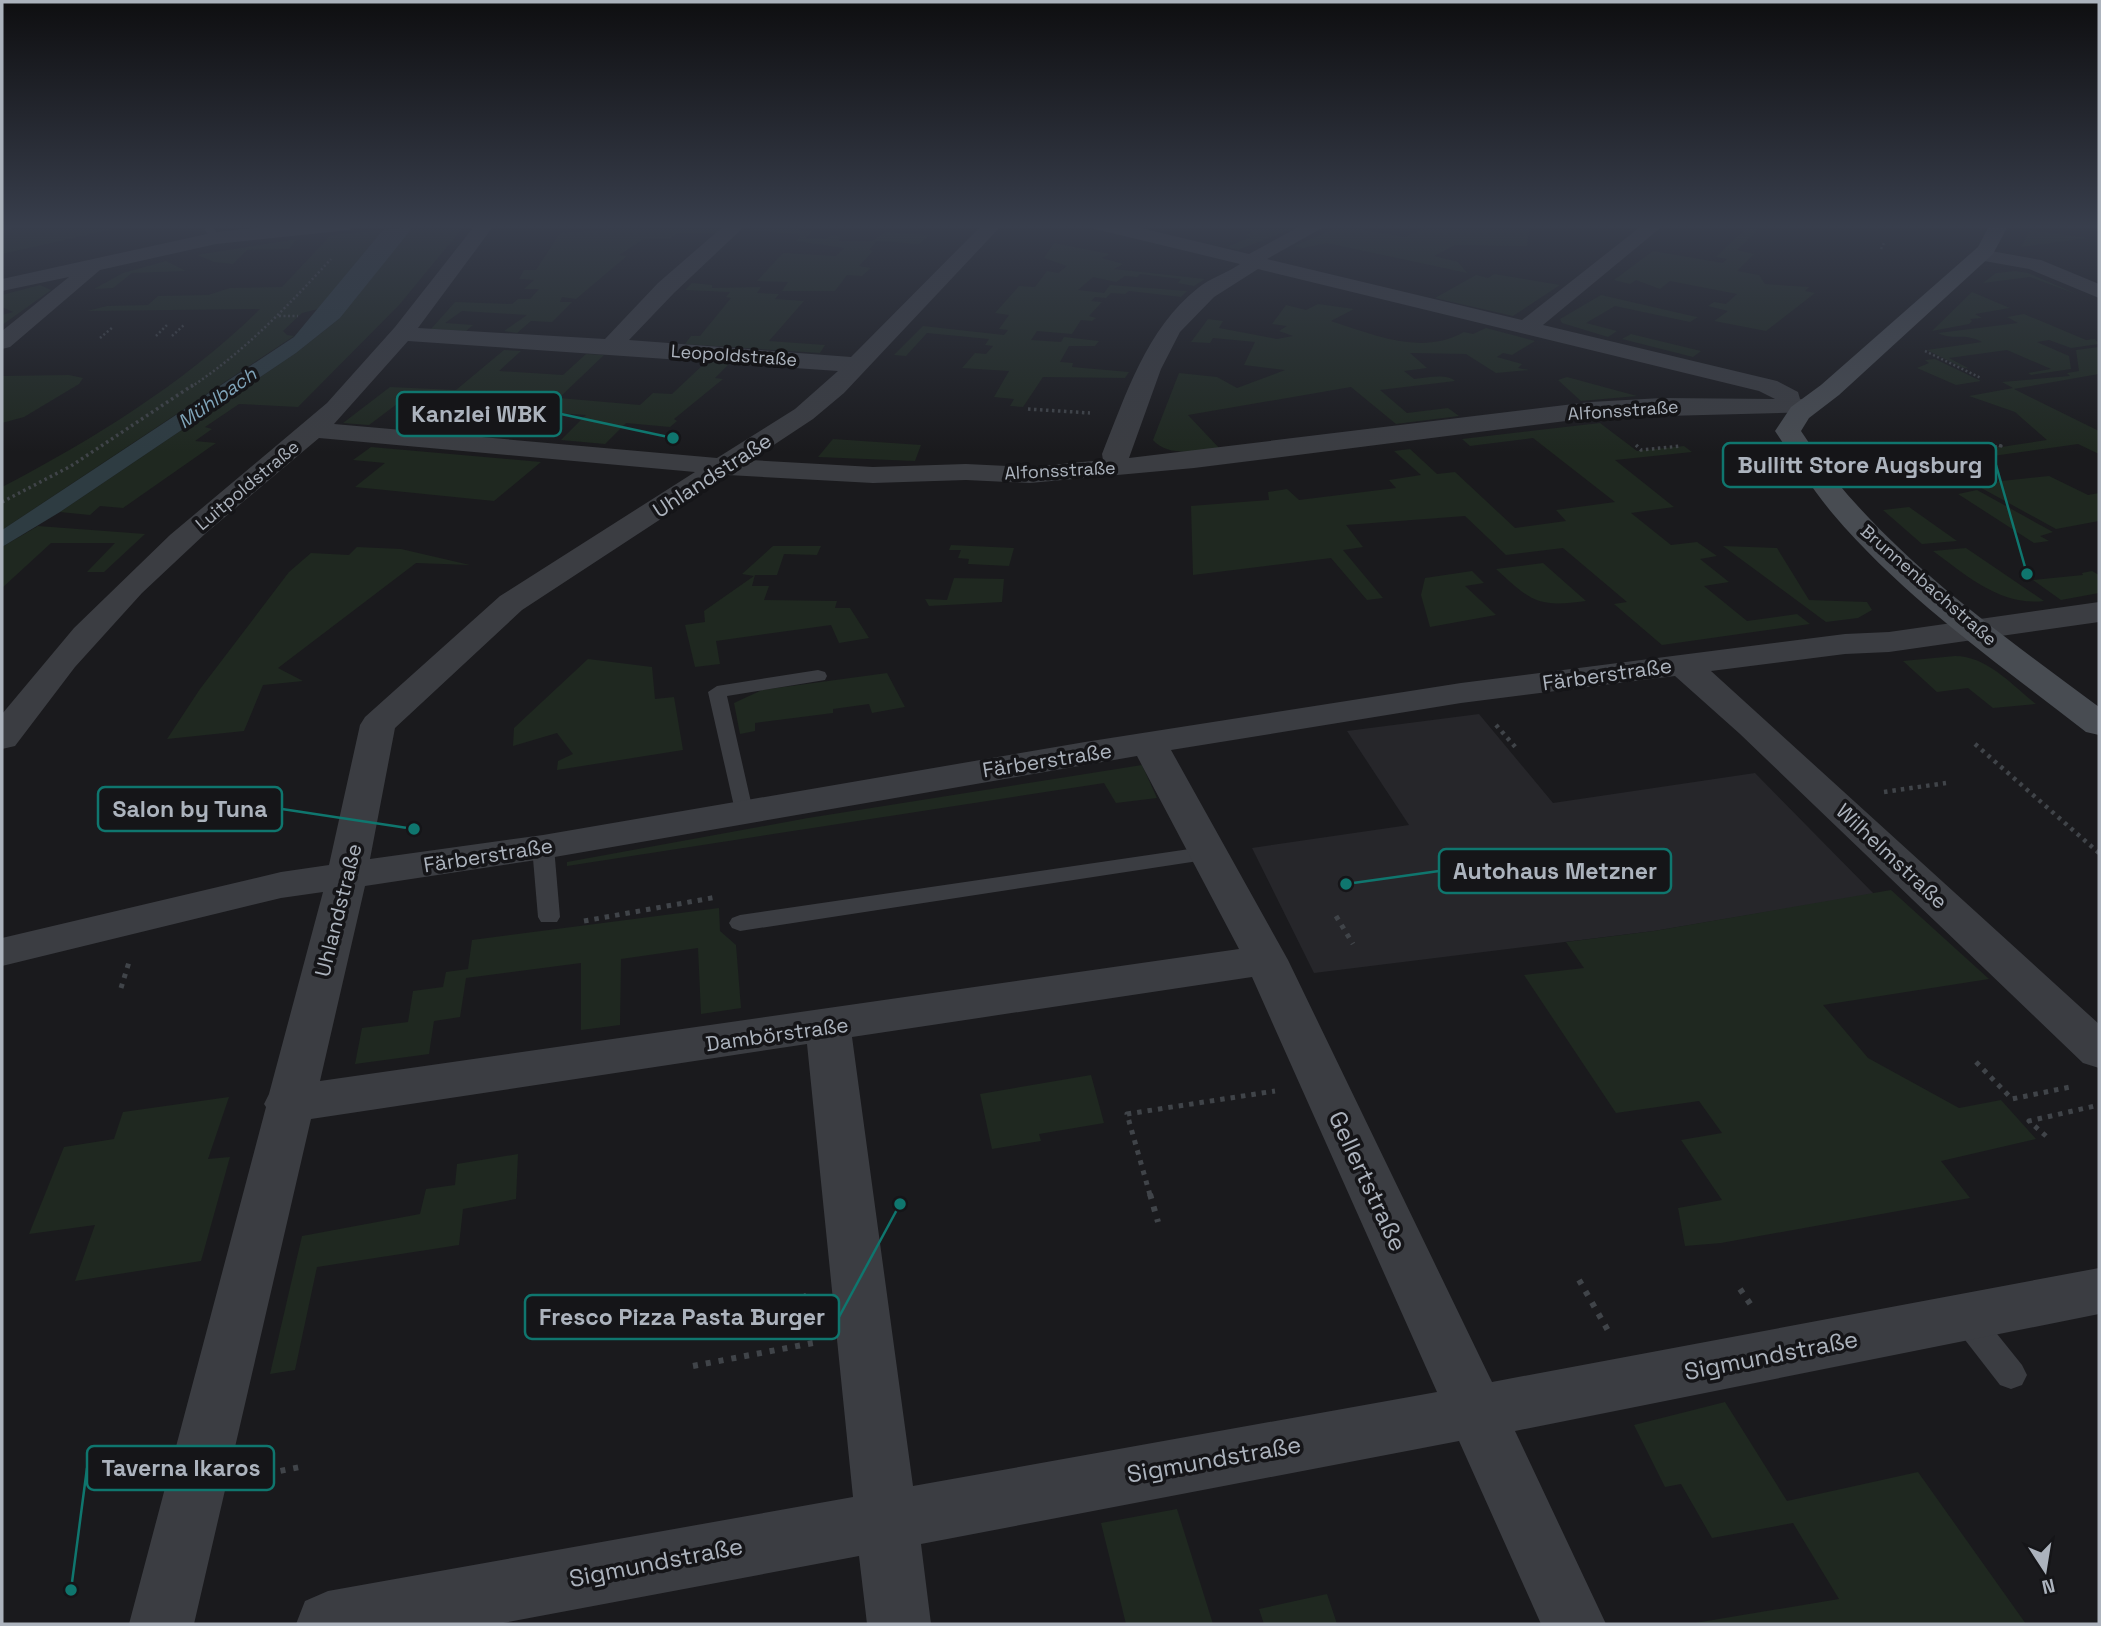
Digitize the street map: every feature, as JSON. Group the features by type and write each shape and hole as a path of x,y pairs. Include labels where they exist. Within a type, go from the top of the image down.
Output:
{"street":[{"path":"2,342 55,300"},
{"name":"Luitpoldstraße","path":"2,738 46,677 97,619 181,540 312,430 402,334 428,300"},
{"path":"611,345 655,300"},
{"name":"Uhlandstraße","path":"161,1624 288,1104 348,876 378,725 511,603 726,467 804,414 857,365 920,300"},
{"path":"1118,467 1115,454 1149,369 1170,329 1198,300"},
{"path":"1415,300 1768,386 1806,407"},
{"path":"1527,327 1561,300"},
{"name":"Brunnenbachstraße","path":"1930,300 1830,390 1806,407 1792,420 1788,431 1837,500 1887,553 1977,630 2099,724"},
{"name":"Leopoldstraße","path":"402,334 611,345 857,365"},
{"name":"Alfonsstraße","path":"312,430 726,467 873,475 967,472 1030,475 1118,467 1590,410 1674,406 1806,407"},
{"name":"Färberstraße","path":"2,952 281,884 543,847 1149,743 1461,693 1977,630 2099,612"},
{"name":"Wilhelmstraße","path":"1682,664 1831,799 2099,1051"},
{"name":"Gellertstraße","path":"1149,743 1266,960 1574,1624"},
{"name":"Dambörstraße","path":"288,1104 828,1027 1266,960"},
{"path":"828,1027 899,1624"},
{"name":"Sigmundstraße","path":"328,1624 1475,1412 2099,1291"}],"lane":[{"path":"743,811 717,692 818,676"},
{"path":"543,847 549,917"},
{"path":"740,923 1210,853"},
{"path":"1966,1318 2011,1375"}],"path":[{"path":"2,502 71,466 215,371 293,300"},
{"path":"278,316 299,316"},
{"path":"172,336 184,325"},
{"path":"156,336 167,326"},
{"path":"100,338 113,327"},
{"path":"1891,335 1981,378"},
{"path":"1028,409 1130,416"},
{"path":"1936,467 1929,458 2001,446 1998,444"},
{"path":"1975,744 2099,853"},
{"path":"1831,799 1946,783"},
{"path":"549,917 570,923 721,897"},
{"path":"1336,916 1353,944"},
{"path":"1976,1062 2012,1099 2074,1087"},
{"path":"1158,1222 1127,1114 1323,1084"},
{"path":"2046,1136 2029,1121 2099,1105"},
{"path":"713,1310 862,1311"},
{"path":"693,1366 862,1311"}],"shaded area":[{"path":"2,300 37,300 2,325 2,315 13,312 2,307"},
{"path":"154,300 326,300 318,309 302,313 283,331 294,336 2,530 2,487 105,429 170,385 260,309 87,311 107,306 148,305"},
{"path":"354,300 403,300 298,407 239,404 205,427 212,429 195,441 216,443 123,508 100,506 90,515 60,512 296,353 340,318"},
{"path":"517,300 572,302 552,322 531,321 517,333 504,331 527,315 462,311 445,323 473,325 466,331 431,329 455,302 512,304"},
{"path":"729,300 804,301 769,341 825,345 820,353 685,344 691,336 700,336"},
{"path":"1007,300 1102,302 1089,316 1096,318 1092,321 1081,320 1072,334 1037,331 1031,340 1061,342 1064,337 1099,341 1095,346 1069,346 1060,362 1073,363 1072,367 1129,372 1125,378 1043,377 1023,407 1010,406 1014,399 994,397 1009,371 962,368 975,353 986,354 993,346 985,345 989,339 927,333 906,356 894,355 923,326 1004,335 1008,330 999,329 1009,315 995,313"},
{"path":"1443,300 1537,300 1513,316"},
{"path":"1593,300 1623,300 1698,317 1690,322 1615,306 1586,323 1617,331 1608,337 1562,323 1560,319"},
{"path":"1731,300 1806,300 1766,331 1714,321 1728,311 1708,306 1714,302 1726,304"},
{"path":"1964,300 1991,300 2010,308 1975,314 1982,318 1970,319 1972,321 1969,324 1932,331"},
{"path":"1318,304 1354,309 1331,321 1398,341 1431,342 1464,332 1473,334 1486,328 1535,341 1512,355 1503,353 1497,357 1522,364 1518,368 1529,370 1496,373 1466,354 1410,353 1427,368 1404,371 1414,379 1442,377 1455,381 1380,390 1407,413 1448,408 1459,416 1396,424 1351,387 1188,415 1220,449 1175,451 1160,446 1153,440 1179,373 1217,377 1237,388 1285,370 1244,365 1255,342 1213,338 1210,343 1191,342 1208,319 1223,321 1219,328 1277,339 1293,336 1279,331 1287,326 1272,324 1286,305 1306,310"},
{"path":"2024,314 2086,340 2095,339 2099,344 2071,348 2049,340 2037,342 2069,356 2071,369 2031,375 2028,373 2051,369 2007,350 1949,358 1968,368 1963,368 1927,350 1982,342 1938,333 2018,323 2007,317"},
{"path":"1631,334 1701,351 1693,357 1622,339"},
{"path":"2099,347 2099,374 2014,389 2099,431 2099,454 2078,444 1964,460 1955,454 2047,440 2015,412 1969,396 2013,388 2002,382 2070,376 2067,373 2079,371 2076,350"},
{"path":"504,350 521,351 499,371 563,375 586,354 604,355 559,398 640,405 653,393 672,394 706,362 730,363 715,378 723,379 674,419 677,421 670,427 626,423 605,444 561,440 586,415 514,410 509,414 397,404 369,425 343,423 390,387 456,390"},
{"path":"1934,359 1981,381 1956,385 1917,368 1929,363 1925,360"},
{"path":"69,375 83,378 79,384 24,417 2,423 2,376"},
{"path":"1567,377 1637,396 1581,401 1558,380"},
{"path":"1600,423 1637,451 1684,446 1692,452 1615,460 1674,507 1631,513 1671,545 1697,542 1717,556 1700,559 1729,582 1704,586 1747,621 1797,614 1810,624 1662,645 1614,604 1627,602 1563,548 1506,555 1465,516 1346,525 1363,547 1343,550 1383,598 1367,600 1331,558 1193,575 1191,506 1269,500 1268,492 1287,489 1299,500 1396,488 1389,480 1421,475 1394,451 1410,449 1437,474 1455,472 1515,528 1566,521 1556,510 1615,502 1533,438 1470,446 1462,439"},
{"path":"833,439 921,445 915,461 818,457"},
{"path":"371,447 541,462 494,501 355,487 385,463 353,460"},
{"path":"2049,476 2088,495 2099,493 2099,521 2056,529 1974,484"},
{"path":"1977,490 2053,532 2040,536 2049,541 2034,543 1958,494"},
{"path":"1909,507 1957,541 1922,544 1883,510"},
{"path":"38,526 145,534 104,572 87,572 115,543 51,543 2,588 2,547"},
{"path":"951,545 1014,548 1009,566 968,564 969,559 958,558 961,550 949,550"},
{"path":"773,546 821,546 817,555 784,554 777,575 755,575 752,586 769,586 764,600 837,601 835,608 850,608 869,638 839,643 831,625 716,641 720,664 695,667 685,625 705,622 704,611 754,576 742,574"},
{"path":"1723,546 1777,548 1809,600 1867,602 1872,610 1858,618 1826,622"},
{"path":"357,547 401,549 470,565 416,563 278,668 303,681 263,685 244,731 167,739 200,689 289,572 311,553 349,555"},
{"path":"1966,548 2044,601 2013,599 1998,594 1971,579 1933,551"},
{"path":"1543,563 1586,601 1556,603 1536,600 1496,569"},
{"path":"1472,571 1484,583 1465,586 1496,615 1430,627 1421,595 1425,578"},
{"path":"2092,571 2099,575 2099,593 2061,600 2033,580 2083,575 2082,573"},
{"path":"954,578 1004,579 1002,602 929,606 925,599 947,600"},
{"path":"1967,657 1988,666 2036,704 1993,708 1968,688 1937,692 1903,661"},
{"path":"588,659 652,667 655,699 674,697 683,750 557,770 558,761 573,754 557,733 513,746 514,728"},
{"path":"887,673 905,707 872,713 869,704 833,709 833,713 755,723 755,731 740,734 734,703 762,690"},
{"path":"1479,714 1553,803 1755,773 1874,894 1654,931 1314,973 1252,848 1409,825 1347,731"},
{"path":"1142,765 1157,798 1116,803 1104,783 567,866 567,862 808,818"},
{"path":"1891,890 1989,979 1823,1005 1868,1058 1959,1108 2001,1100 2036,1139 1941,1161 1970,1198 1721,1243 1685,1246 1678,1208 1722,1200 1681,1140 1722,1133 1699,1101 1616,1113 1524,975 1584,968 1566,942 1654,931"},
{"path":"719,908 720,931 736,945 741,1008 701,1014 698,948 621,959 620,1025 581,1030 581,963 466,978 460,1017 434,1021 429,1054 355,1064 362,1028 408,1022 413,991 443,987 446,972 468,969 472,940"},
{"path":"1091,1075 1104,1123 1039,1134 1041,1141 992,1149 980,1094"},
{"path":"229,1097 208,1159 230,1157 201,1261 75,1281 95,1225 29,1234 64,1147 114,1139 123,1112"},
{"path":"518,1154 516,1199 463,1209 459,1245 317,1267 295,1370 270,1374 302,1236 420,1214 426,1189 455,1185 457,1164"},
{"path":"1725,1402 1787,1501 1918,1472 2026,1624 1689,1624 1839,1599 1793,1523 1712,1538 1681,1484 1665,1487 1634,1425"},
{"path":"1177,1509 1213,1624 1126,1624 1101,1523"},
{"path":"1327,1594 1337,1624 1264,1624 1259,1609"}],"water":[{"name":"Mühlbach","path":"325,300 355,300 340,318 296,353 60,512 2,547 2,530 294,337"}],"place":[{"name":"Kanzlei WBK","path":"673,438"},
{"name":"Bullitt Store Augsburg","path":"2027,574"},
{"name":"Salon by Tuna","path":"414,829"},
{"name":"Autohaus Metzner","path":"1346,884"},
{"name":"Fresco Pizza Pasta Burger","path":"900,1204"},
{"name":"Taverna Ikaros","path":"71,1590"}]}
